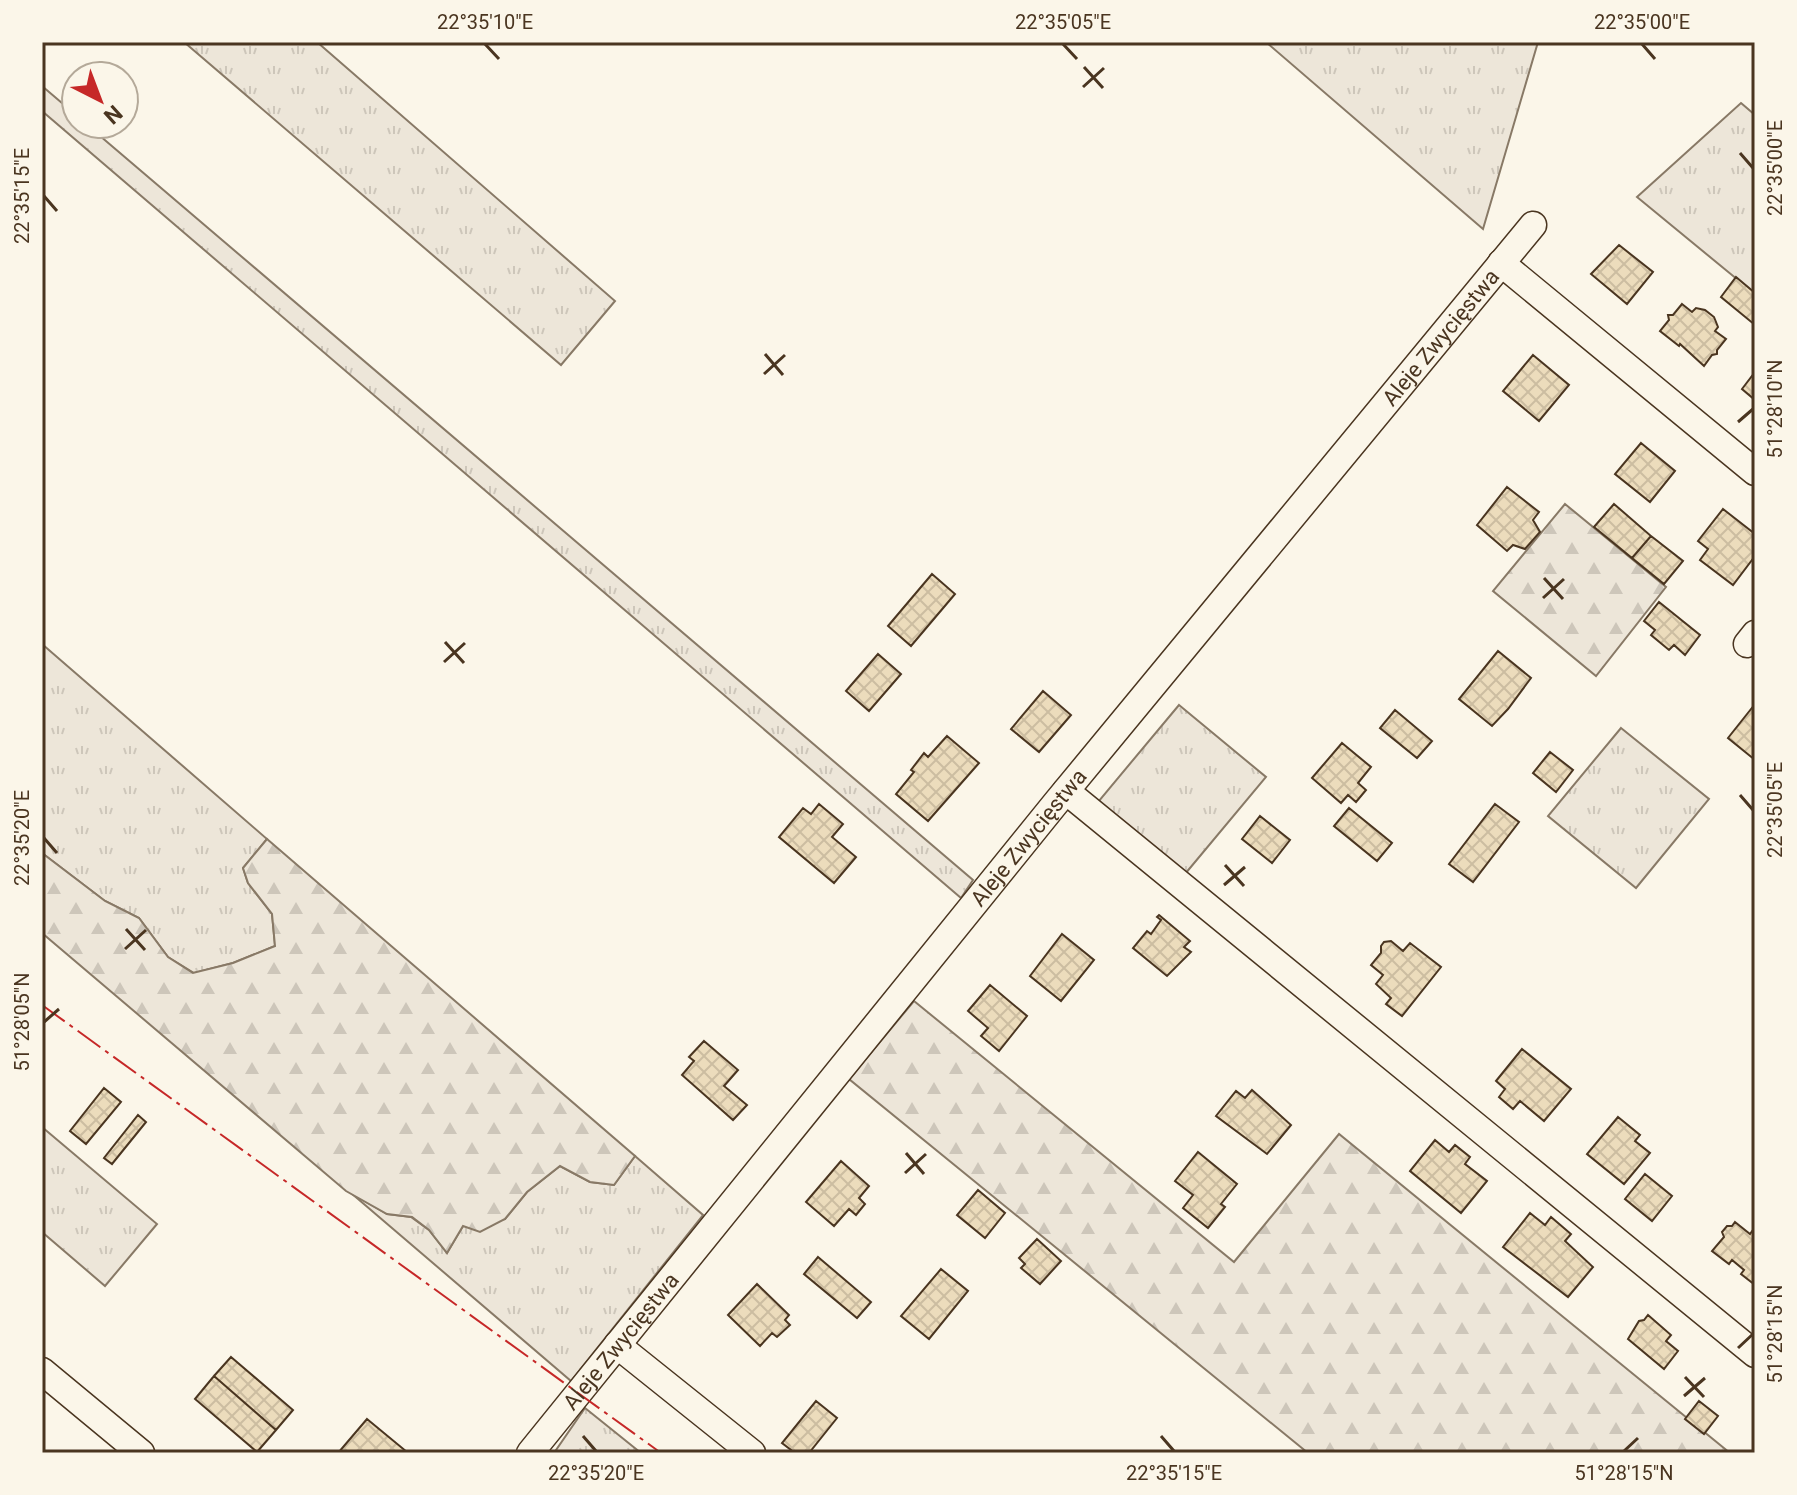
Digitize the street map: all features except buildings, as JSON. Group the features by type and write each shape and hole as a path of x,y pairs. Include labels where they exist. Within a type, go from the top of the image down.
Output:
{"street":[{"name":"Aleje Zwycięstwa","path":"530,1453 1066,791 1533,225"},
{"path":"1501,263 1755,472"},
{"path":"1066,791 1755,1354"},
{"path":"617,1345 752,1453"},
{"path":"42,1371 141,1453"}],"green space":[{"path":"184,42 317,42 615,301 561,365"},
{"path":"1266,42 1538,42 1483,229"},
{"path":"42,86 60,101 60,126 42,111"},
{"path":"1741,103 1755,115 1755,294 1637,197"},
{"path":"76,140 105,140 973,880 961,898"},
{"path":"1565,504 1666,587 1596,676 1493,591"},
{"path":"42,644 267,839 243,868 248,883 272,914 275,946 233,963 194,973 168,957 139,918 105,901 42,853"},
{"path":"1179,705 1266,777 1185,874 1098,802"},
{"path":"1621,728 1709,799 1636,888 1548,816"},
{"path":"267,839 635,1156 614,1185 590,1182 560,1166 527,1192 505,1219 480,1232 463,1226 447,1253 429,1230 412,1217 387,1214 346,1191 42,933 42,853 105,901 139,918 168,957 193,973 233,963 275,946 272,914 248,883 243,868"},
{"path":"914,1001 1234,1262 1339,1134 1730,1453 1308,1453 849,1079"},
{"path":"42,1127 157,1224 105,1286 42,1232"},
{"path":"635,1156 703,1215 571,1381 351,1193 387,1214 411,1217 429,1230 447,1253 463,1226 505,1219 527,1192 560,1166 590,1182 614,1185"},
{"path":"585,1408 641,1453 554,1453"}],"power":[{"path":"42,1005 661,1453"}]}
